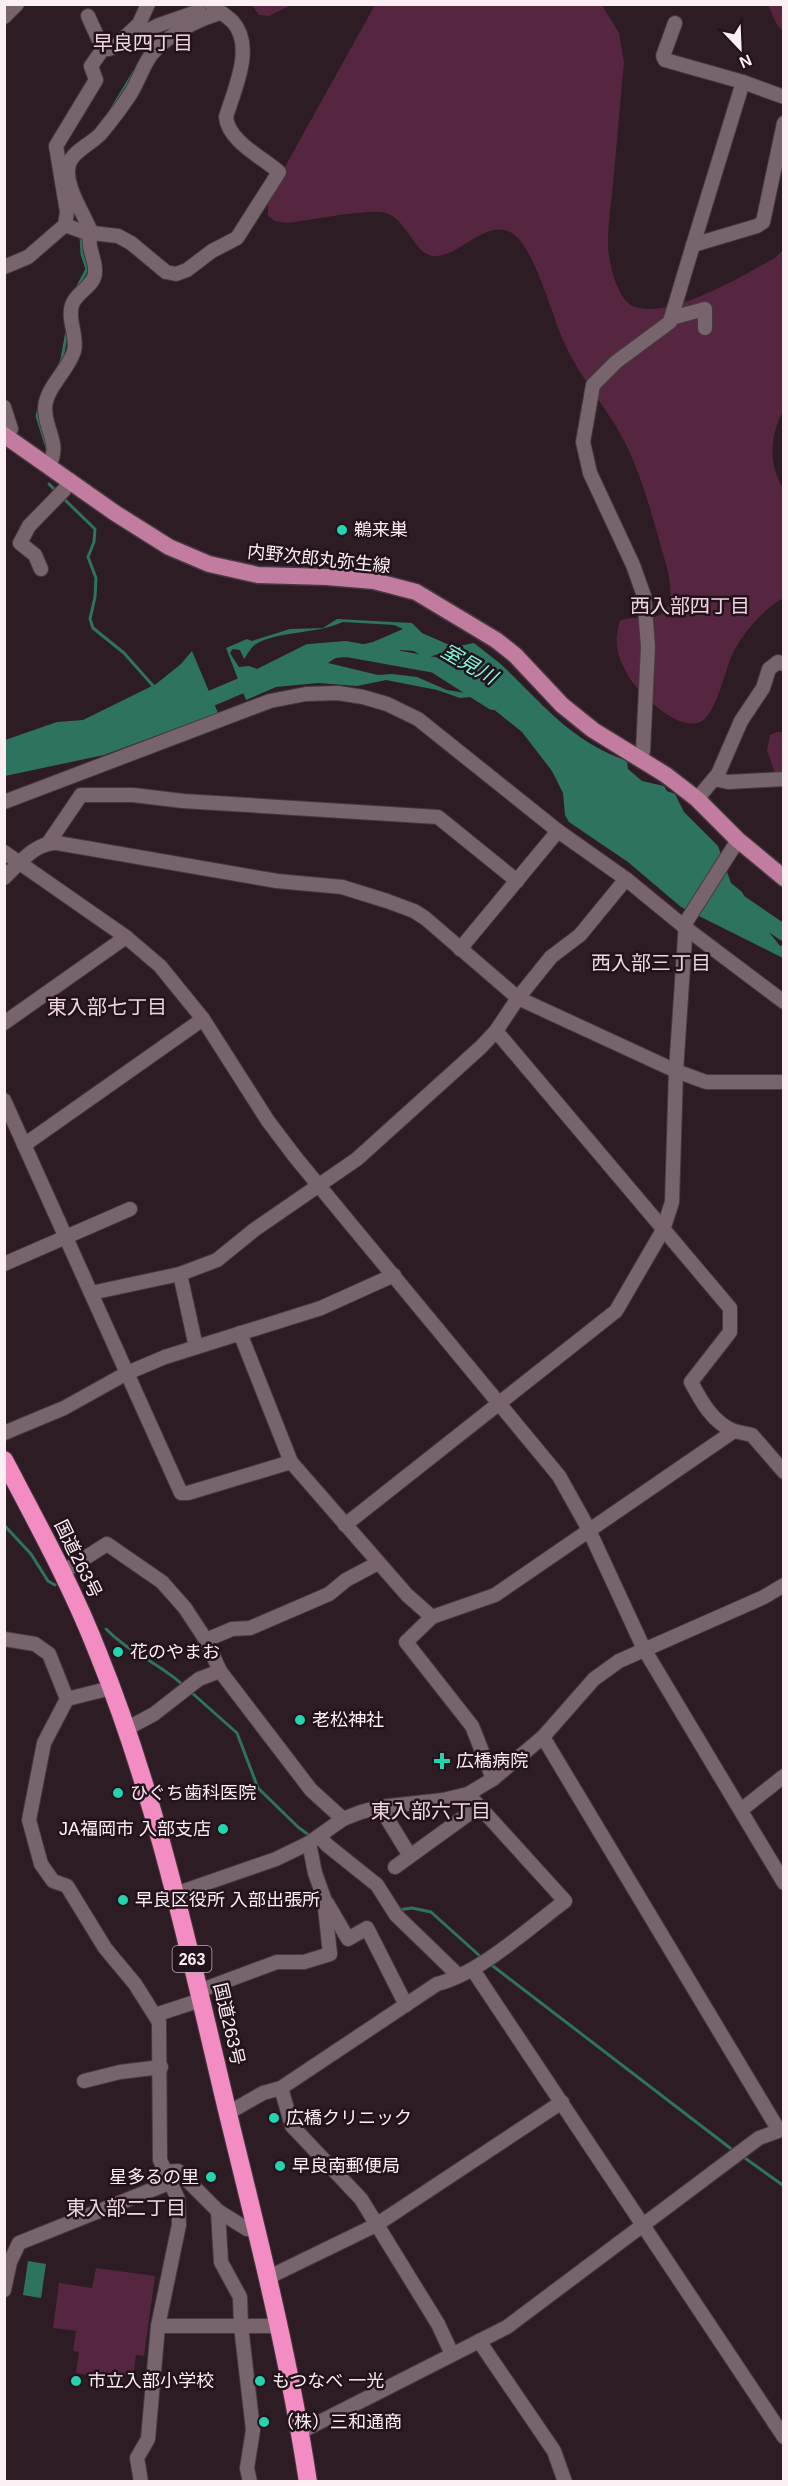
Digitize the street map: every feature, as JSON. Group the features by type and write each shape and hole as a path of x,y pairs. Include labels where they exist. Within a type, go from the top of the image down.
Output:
{"highway":[{"name":"国道263号","path":"4,1460 63,1572 126,1729 175,1894 200,1995 279,2325 308,2481"}],"main road":[{"name":"内野次郎丸弥生線","path":"5,435 49,466 63,490 115,513 169,547 209,564 258,575 374,581 416,592 496,640 515,656 562,705 593,730 640,758 697,799 736,843 783,878"}],"street":[{"path":"4,17 17,4"},
{"path":"122,44 122,40 139,24 148,4"},
{"path":"103,49 109,50 159,25 214,7"},
{"path":"65,225 118,236 131,243 166,272 176,274 187,270 237,238 266,196 279,172 240,143 227,126 226,117 242,64 243,48 239,31 233,22 214,7"},
{"path":"49,466 55,455 45,408 49,393 74,351 71,307 74,300 94,279 96,271 88,242 91,232 75,203 69,164 75,155 104,130 129,96 151,56 214,7"},
{"path":"88,16 103,49"},
{"path":"675,23 663,56 665,60 743,82 783,97"},
{"path":"4,267 28,256 65,225 67,212 56,146 96,80 91,66 103,49"},
{"path":"640,758 643,751 648,647 644,596 633,565 590,473 583,442 593,385 616,362 670,322 743,82"},
{"path":"693,244 763,222 783,123"},
{"path":"671,318 705,309 705,328"},
{"path":"4,407 11,429 5,435"},
{"path":"41,569 35,555 20,543 29,526 63,490"},
{"path":"697,799 714,779 724,761 741,721 763,688 769,669 774,663 783,664"},
{"path":"4,802 270,701 306,694 338,693 363,697 387,704 418,719 558,831 626,879 783,1002"},
{"path":"714,779 728,782 783,778"},
{"path":"4,878 20,862 49,842 81,795 133,795 183,801 438,817 517,881"},
{"path":"459,949 558,831"},
{"path":"49,842 277,881 342,887 358,891 414,910 518,998 676,1071 705,1082 783,1082"},
{"path":"345,1525 616,1311 663,1230 672,1202 676,1071 686,926 736,843"},
{"path":"4,852 126,937 160,966 203,1019 268,1121 559,1476 588,1528 644,1649 783,1883"},
{"path":"92,1293 180,1274 217,1260 254,1230 357,1159 481,1047 496,1031 550,957 580,934 626,879"},
{"path":"4,1023 126,937"},
{"path":"24,1144 203,1019"},
{"path":"496,1031 730,1308 730,1332 691,1382 703,1406 727,1429 752,1435 783,1472"},
{"path":"4,1100 181,1493 188,1493 291,1462"},
{"path":"5,1262 130,1209"},
{"path":"180,1274 196,1347"},
{"path":"4,1433 64,1408 128,1373 196,1347 321,1308 394,1275"},
{"path":"240,1334 291,1462 407,1595 432,1617"},
{"path":"493,1779 472,1726 406,1642 432,1617 495,1594 588,1528 734,1431"},
{"path":"63,1572 107,1544 162,1582 185,1608 206,1640 220,1671 311,1790 343,1819"},
{"path":"206,1640 232,1629 250,1628 329,1594 346,1580 378,1563"},
{"path":"175,1894 276,1859 314,1839 343,1819 380,1807 443,1800 468,1794 493,1779 543,1737 594,1679 619,1661 764,1597 783,1585"},
{"path":"4,1639 36,1644 49,1654 67,1699"},
{"path":"126,1729 154,1714 199,1679 220,1671"},
{"path":"111,1688 67,1699 44,1743 29,1820 41,1864 53,1881 67,1886 105,1948 135,1984 159,2022 160,2160 178,2199 178,2225 158,2326 148,2439 137,2458 141,2481"},
{"path":"300,2432 507,2327 759,2138 781,2129 543,1737"},
{"path":"741,1810 783,1776"},
{"path":"228,2113 263,2093 281,2088 437,1984 453,1980 475,1968 565,1902 468,1794"},
{"path":"380,1807 410,1857"},
{"path":"396,1867 478,1807"},
{"path":"314,1839 315,1873 324,1898 348,1939 368,1928 406,2005"},
{"path":"314,1839 327,1845 377,1885 395,1911 459,1976"},
{"path":"155,2014 277,1962 304,1962 330,1954 324,1898"},
{"path":"475,1968 783,2437"},
{"path":"84,2081 120,2072 161,2067"},
{"path":"281,2088 292,2126 361,2199 438,2324 452,2354"},
{"path":"268,2277 376,2225 562,2102"},
{"path":"4,2290 10,2262 19,2243 178,2172 218,2211 247,2229 256,2228"},
{"path":"218,2211 221,2262 240,2297 241,2326 253,2430 247,2468 250,2481"},
{"path":"158,2326 279,2325"},
{"path":"479,2341 554,2451 565,2481"}],"shaded area":[{"path":"252,5 291,5 269,16 259,15"},
{"path":"375,5 602,5 619,33 624,62 608,243 615,280 629,304 650,309 668,307 687,301 745,275 775,258 783,250 783,411 775,430 772,450 775,469 783,488 783,598 747,630 732,655 712,710 702,721 693,724 683,722 661,710 634,684 619,656 617,636 620,621 654,617 665,611 670,598 667,566 633,459 613,421 582,376 569,352 534,264 518,239 510,232 491,231 454,251 435,256 422,251 400,222 386,213 353,213 287,223 275,221 268,216 268,202 282,172"},
{"path":"768,5 783,5 783,32 776,23"},
{"path":"783,732 783,788 779,785 767,750 770,735"},
{"path":"96,2268 155,2276 144,2356 136,2355 133,2377 125,2376 124,2380 76,2373 79,2352 73,2351 76,2331 53,2328 59,2283 92,2288"}],"water":[{"path":"337,619 412,623 422,633 454,647 474,643 502,665 550,713 577,735 592,745 627,761 628,769 642,781 664,786 667,791 675,794 684,812 718,846 731,883 742,892 758,921 780,946 783,945 783,958 681,907 628,862 569,822 565,815 563,793 552,771 522,732 487,704 470,697 460,698 437,690 386,680 357,686 318,683 276,687 246,700 226,648 247,639 252,641 290,629 323,628","holes":["343,622 394,625 403,629 373,642 315,655 271,674 249,666 239,667 230,653 233,649 240,650 244,659 254,646 265,640 286,634 322,629","401,650 414,651 425,658 439,654 476,687 472,694 447,690 417,677 378,675 328,663 346,655 384,654"]},
{"path":"192,651 218,713 104,755 5,776 5,740 57,722 83,720 156,684 181,664"},
{"path":"28,2261 46,2264 41,2298 23,2295"}],"waterway":[{"path":"111,110 134,72"},
{"path":"77,288 87,269 82,254 81,236"},
{"path":"58,368 67,331"},
{"path":"39,408 37,416 47,448"},
{"path":"49,484 56,491"},
{"path":"63,498 95,529 94,542 88,557 96,578 90,619 93,628 124,653 155,688"},
{"name":"室見川","path":"191,697 205,701 309,652 346,649 435,665 493,702"},
{"name":"室見川","path":"733,898 784,933"},
{"path":"4,1525 31,1554 48,1581 55,1585"},
{"path":"106,1629 184,1686"},
{"path":"191,1692 237,1733 258,1788 310,1836"},
{"path":"398,1910 412,1908 431,1912 481,1957"},
{"path":"489,1963 734,2151"},
{"path":"742,2156 784,2186"}],"place":[{"name":"鵜来巣","path":"342,530"},
{"name":"花のやまお","path":"118,1652"},
{"name":"老松神社","path":"300,1720"},
{"name":"広橋病院","path":"442,1761"},
{"name":"ひぐち歯科医院","path":"118,1793"},
{"name":"JA福岡市 入部支店","path":"223,1829"},
{"name":"早良区役所 入部出張所","path":"123,1900"},
{"name":"広橋クリニック","path":"274,2118"},
{"name":"早良南郵便局","path":"280,2166"},
{"name":"星多るの里","path":"211,2177"},
{"name":"市立入部小学校","path":"76,2381"},
{"name":"もつなべ 一光","path":"260,2381"},
{"name":"（株）三和通商","path":"264,2422"}],"district":[{"name":"早良四丁目","path":"143,43"},
{"name":"西入部四丁目","path":"690,606"},
{"name":"西入部三丁目","path":"651,963"},
{"name":"東入部七丁目","path":"107,1007"},
{"name":"東入部六丁目","path":"431,1811"},
{"name":"東入部二丁目","path":"126,2208"}]}
